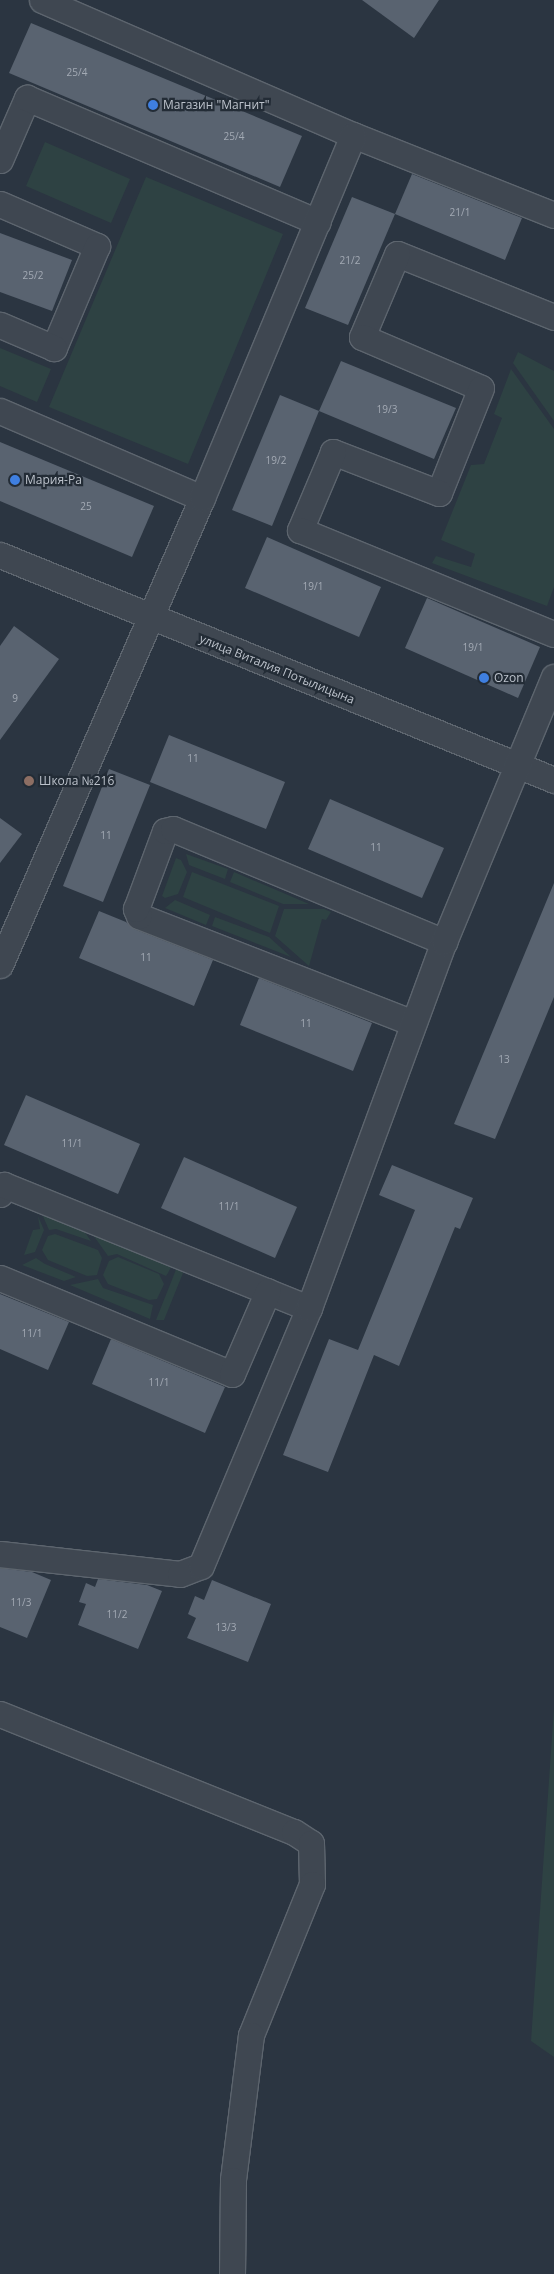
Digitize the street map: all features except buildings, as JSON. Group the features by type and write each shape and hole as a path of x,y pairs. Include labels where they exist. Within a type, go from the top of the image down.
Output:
{"street":[{"path":"42,0 353,136 554,215"},
{"path":"0,160 28,98 318,222"},
{"path":"0,965 202,498 353,136"},
{"path":"0,204 97,246 54,348 0,325"},
{"path":"554,317 397,254 362,338 481,388 439,493 333,452 300,530 554,634"},
{"path":"0,411 202,498"},
{"name":"улица Виталия Потылицына","path":"0,555 517,767 554,780"},
{"path":"0,1554 180,1574 201,1566 309,1308 444,942 554,677"},
{"path":"413,1024 139,916 136,909 165,832 173,829 444,942"},
{"path":"0,1194 4,1185 309,1308"},
{"path":"0,1278 232,1374 268,1291"},
{"path":"0,1714 294,1832 310,1843 312,1884 251,2035 234,2180 232,2274"}],"green space":[{"path":"45,142 130,179 111,223 26,186"},
{"path":"146,177 283,234 188,464 49,407"},
{"path":"0,348 51,369 37,402 0,386"},
{"path":"518,352 554,371 554,421 513,363"},
{"path":"511,369 554,429 554,587 547,606 432,563 436,556 471,567 475,554 441,540 471,465 484,464 502,418 494,414"},
{"path":"186,854 228,869 225,879 189,865"},
{"path":"176,858 181,860 187,872 178,894 165,898 162,896"},
{"path":"192,872 279,906 270,933 183,897"},
{"path":"234,872 309,904 283,904 230,882"},
{"path":"175,900 210,915 206,925 165,908"},
{"path":"284,909 324,909 331,912 326,920 322,919 309,966 275,936"},
{"path":"215,917 269,937 291,957 212,926"},
{"path":"42,1214 82,1228 91,1241 56,1229 49,1230"},
{"path":"38,1216 44,1230 35,1252 24,1255 33,1230 40,1229"},
{"path":"91,1232 172,1265 166,1276 117,1254 108,1256"},
{"path":"55,1234 98,1250 102,1258 97,1275 87,1276 48,1260 42,1250 48,1236"},
{"path":"118,1257 159,1274 164,1284 157,1299 149,1300 108,1284 103,1275 109,1261"},
{"path":"36,1258 45,1264 76,1277 64,1281 22,1265"},
{"path":"177,1267 183,1273 164,1320 156,1320"},
{"path":"98,1279 103,1288 153,1305 150,1319 70,1285"},
{"path":"554,1708 554,2057 531,2041"}],"place":[{"name":"Магазин \"Магнит\"","path":"153,105"},
{"name":"Мария-Ра","path":"15,480"},
{"name":"Ozon","path":"484,678"},
{"name":"Школа №216","path":"29,781"}]}
